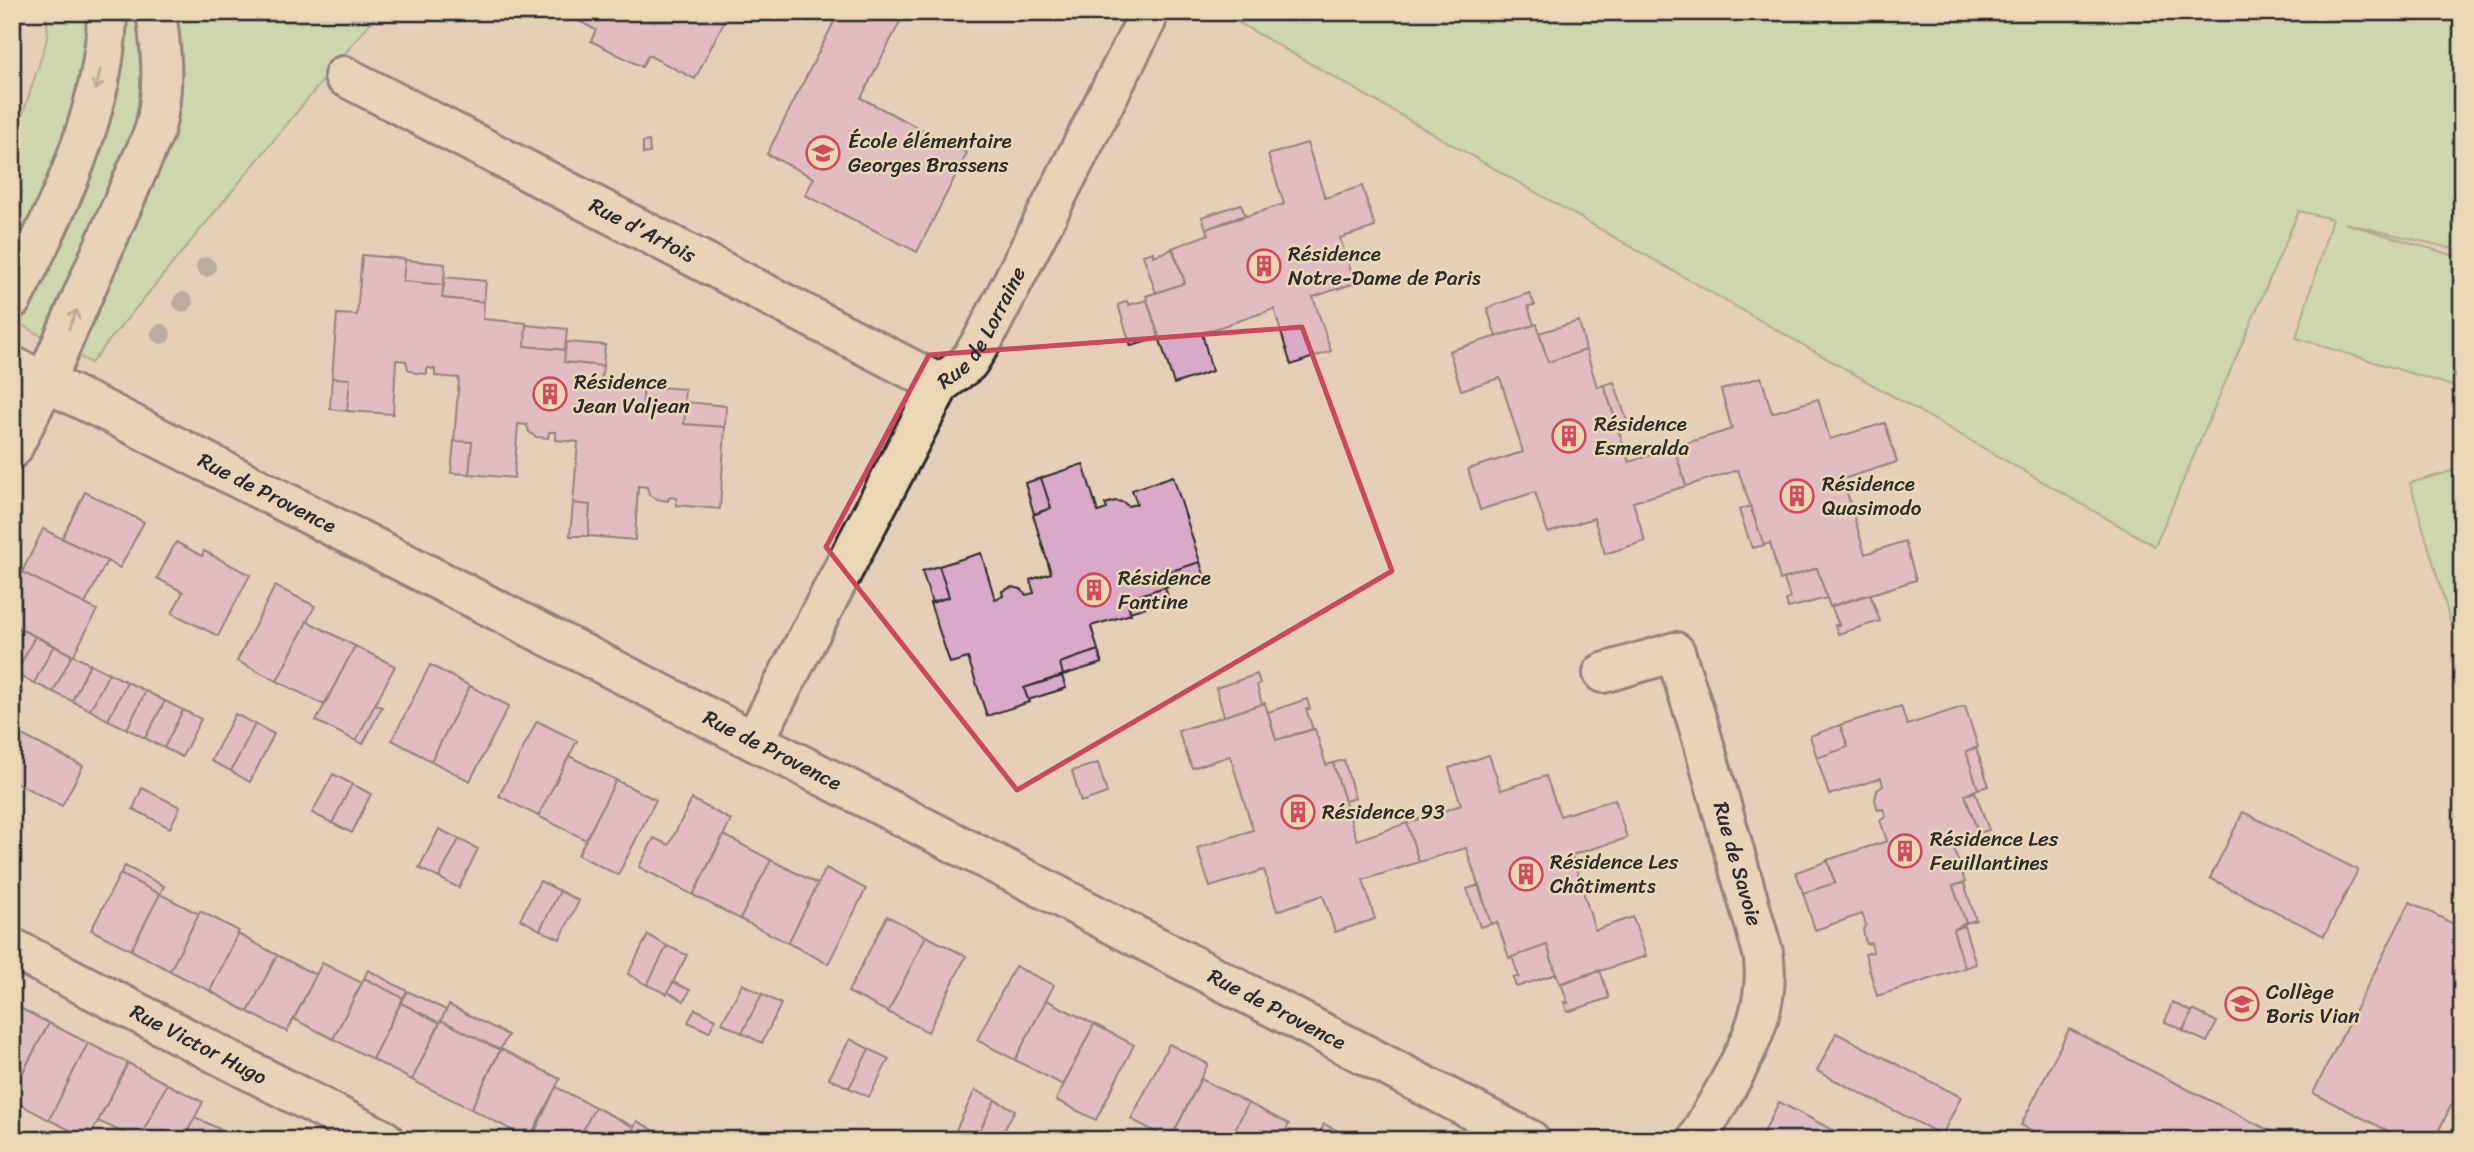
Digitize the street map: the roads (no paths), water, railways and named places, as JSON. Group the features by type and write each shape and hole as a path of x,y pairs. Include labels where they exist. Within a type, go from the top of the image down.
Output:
{"main road":[{"path":"12,299 42,240 81,141 104,51 107,12"},
{"path":"154,132 162,90 156,12"},
{"path":"12,449 29,374 154,132 172,81 180,12"},
{"name":"Rue de Lorraine","path":"754,741 940,384 968,363 984,338 1146,20"},
{"name":"Rue d'Artois","path":"344,76 940,384"},
{"name":"Rue de Provence","path":"29,374 754,741 1530,1140"},
{"name":"Rue de Savoie","path":"1603,673 1675,652 1763,953 1766,972 1759,1015 1751,1038 1697,1140"},
{"name":"Rue Victor Hugo","path":"12,948 384,1140"}],"place":[{"name":"École élémentaire Georges Brassens","path":"823,153"},
{"name":"Résidence Notre-Dame de Paris","path":"1264,266"},
{"name":"Résidence Jean Valjean","path":"550,394"},
{"name":"Résidence Esmeralda","path":"1569,436"},
{"name":"Résidence Quasimodo","path":"1797,496"},
{"name":"Résidence Fantine","path":"1094,590"},
{"name":"Résidence 93","path":"1298,812"},
{"name":"Résidence Les Feuillantines","path":"1905,851"},
{"name":"Résidence Les Châtiments","path":"1526,874"},
{"name":"Collège Boris Vian","path":"2242,1004"}]}
